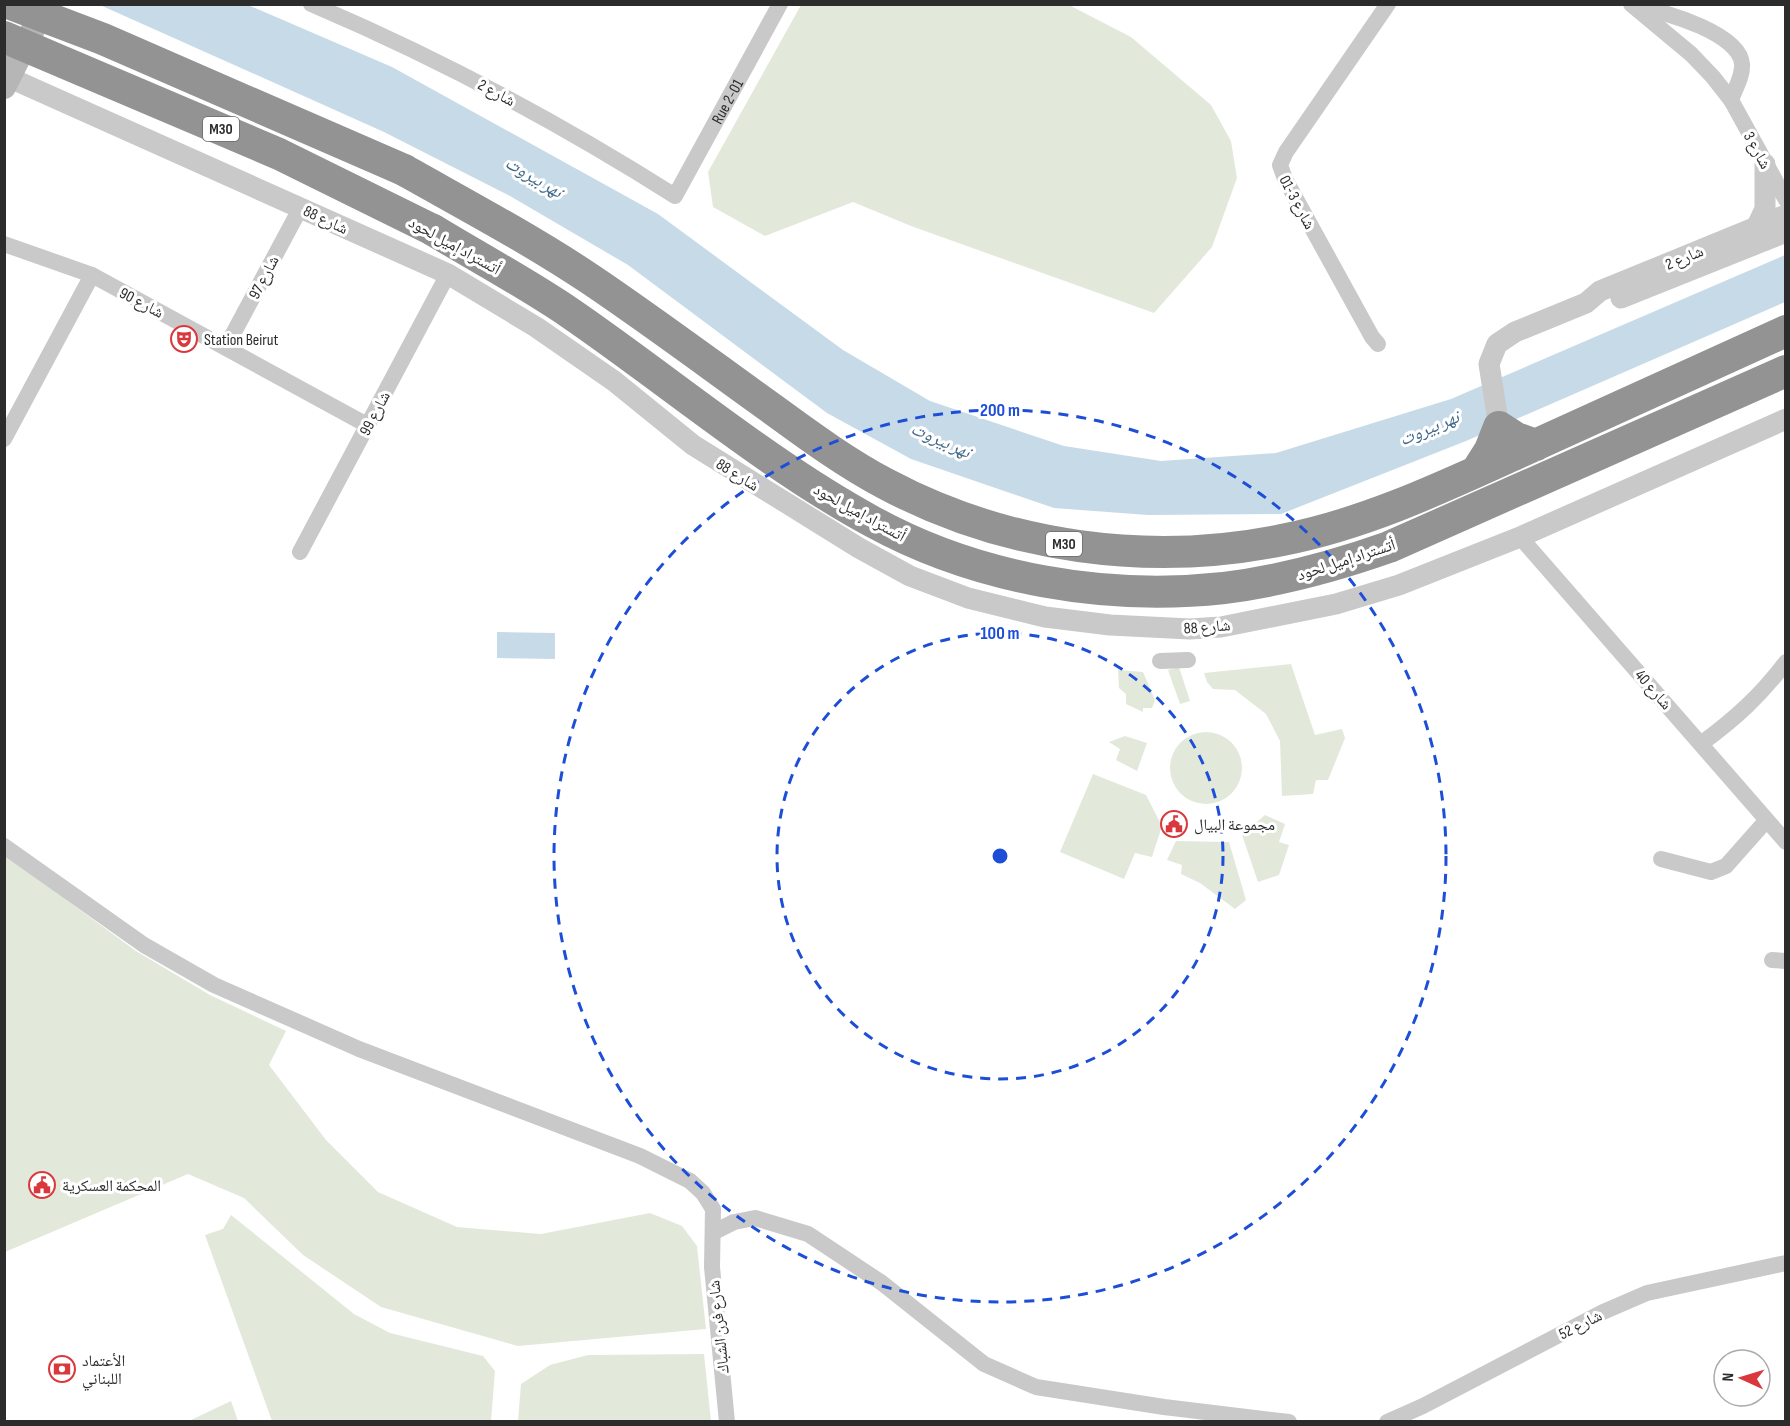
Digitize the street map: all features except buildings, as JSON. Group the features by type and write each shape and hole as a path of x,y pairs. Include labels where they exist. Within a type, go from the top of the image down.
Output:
{"highway":[{"name":"أتستراد إميل لحود","path":"11,4 113,43 404,170 534,244 588,278 819,443 884,483 939,509 986,526 1071,545 1179,552 1269,542 1309,534 1383,511 1476,472 1785,331"},
{"name":"أتستراد إميل لحود","path":"4,37 279,154 433,230 569,312 816,489 872,522 928,548 972,563 1022,576 1102,589 1137,591 1222,588 1284,578 1349,561 1389,546 1785,371"},
{"path":"1476,472 1490,450 1499,427 1516,438 1536,445"}],"main road":[{"path":"4,25 21,4"},
{"path":"7,83 46,4"}],"street":[{"name":"شارع 2","path":"311,4 400,42 503,94 595,146 675,196"},
{"name":"Rue 2-01","path":"675,196 780,4"},
{"name":"شارع 3-01","path":"1378,344 1285,179 1280,165 1286,152 1388,4"},
{"name":"شارع 3","path":"1634,6 1712,31 1736,48 1740,55 1742,71 1731,100"},
{"name":"شارع 3","path":"1634,6 1691,54 1731,100 1773,171 1785,200"},
{"path":"1691,54 1712,31"},
{"name":"شارع 88","path":"7,83 301,207 448,274 536,327 614,381 693,445 859,548 910,576 968,598 1045,617 1190,629 1221,627 1336,604 1399,585 1520,537 1785,419"},
{"path":"1756,228 1765,209 1773,171"},
{"name":"شارع 97","path":"226,347 301,207"},
{"name":"شارع 2","path":"1499,427 1490,375 1492,354 1505,337 1586,303 1599,291 1756,228 1785,214"},
{"name":"شارع 2","path":"1586,303 1604,305 1785,232"},
{"name":"شارع 90","path":"4,244 92,274 367,425"},
{"path":"4,440 92,274"},
{"name":"شارع 99","path":"300,552 448,274"},
{"name":"شارع 40","path":"1520,537 1702,743 1765,822 1785,842"},
{"path":"1161,661 1188,660"},
{"path":"1702,743 1738,716 1762,694 1785,662"},
{"path":"1661,859 1711,872 1726,866 1765,822"},
{"name":"شارع فرن الشباك","path":"4,846 144,945 214,985 359,1049 674,1171 690,1181 704,1193 713,1209 712,1267 728,1422"},
{"path":"714,1232 734,1222 755,1218 808,1234 882,1283 984,1364 1036,1387 1164,1407 1289,1422"},
{"name":"شارع 52","path":"1387,1422 1424,1406 1603,1312 1647,1293 1785,1263"}],"green space":[{"path":"1067,4 1131,37 1211,105 1231,141 1237,178 1212,247 1154,313 911,226 853,202 765,236 713,207 708,172 801,5"},
{"path":"1291,664 1315,735 1342,729 1345,738 1328,780 1316,780 1313,794 1282,796 1280,741 1266,714 1235,690 1213,689 1204,673"},
{"path":"1179,667 1190,701 1180,704 1168,670"},
{"path":"1118,670 1143,672 1155,700 1152,708 1143,708 1143,712 1126,704 1126,694 1119,688"},
{"path":"1199,732 1213,732 1232,742 1242,761 1242,775 1232,794 1213,804 1199,804 1180,794 1170,775 1170,761 1180,742"},
{"path":"1125,736 1147,743 1137,771 1116,760 1120,749 1109,742"},
{"path":"1093,774 1146,795 1162,826 1152,857 1135,853 1124,879 1060,852"},
{"path":"1265,815 1285,824 1279,842 1289,845 1279,875 1258,882 1242,835"},
{"path":"1176,841 1229,842 1246,900 1235,909 1200,883 1181,874 1182,865 1167,860"},
{"path":"4,854 136,951 210,995 286,1031 269,1065 326,1140 378,1192 457,1227 541,1234 650,1213 682,1226 697,1246 706,1329 518,1346 381,1307 303,1255 244,1198 188,1174 5,1252"},
{"path":"231,1215 354,1314 390,1333 483,1356 495,1371 491,1421 272,1421 205,1235 223,1229"},
{"path":"704,1354 711,1421 518,1421 521,1384 550,1365 588,1355"},
{"path":"231,1401 238,1421 189,1421"}],"water":[{"name":"نهر بيروت","path":"100,5 248,5 392,67 658,214 843,350 930,401 1064,446 1161,461 1276,453 1451,399 1785,255 1785,302 1466,441 1281,514 1148,515 1054,508 911,459 827,413 628,265 510,196 384,132"},
{"path":"497,632 555,633 555,659 497,658"}],"place":[{"name":"Station Beirut","path":"184,339"},
{"name":"مجموعة البيال","path":"1174,824"},
{"name":"المحكمة العسكرية","path":"42,1185"},
{"name":"الأعتماد اللبناني","path":"62,1369"}]}
